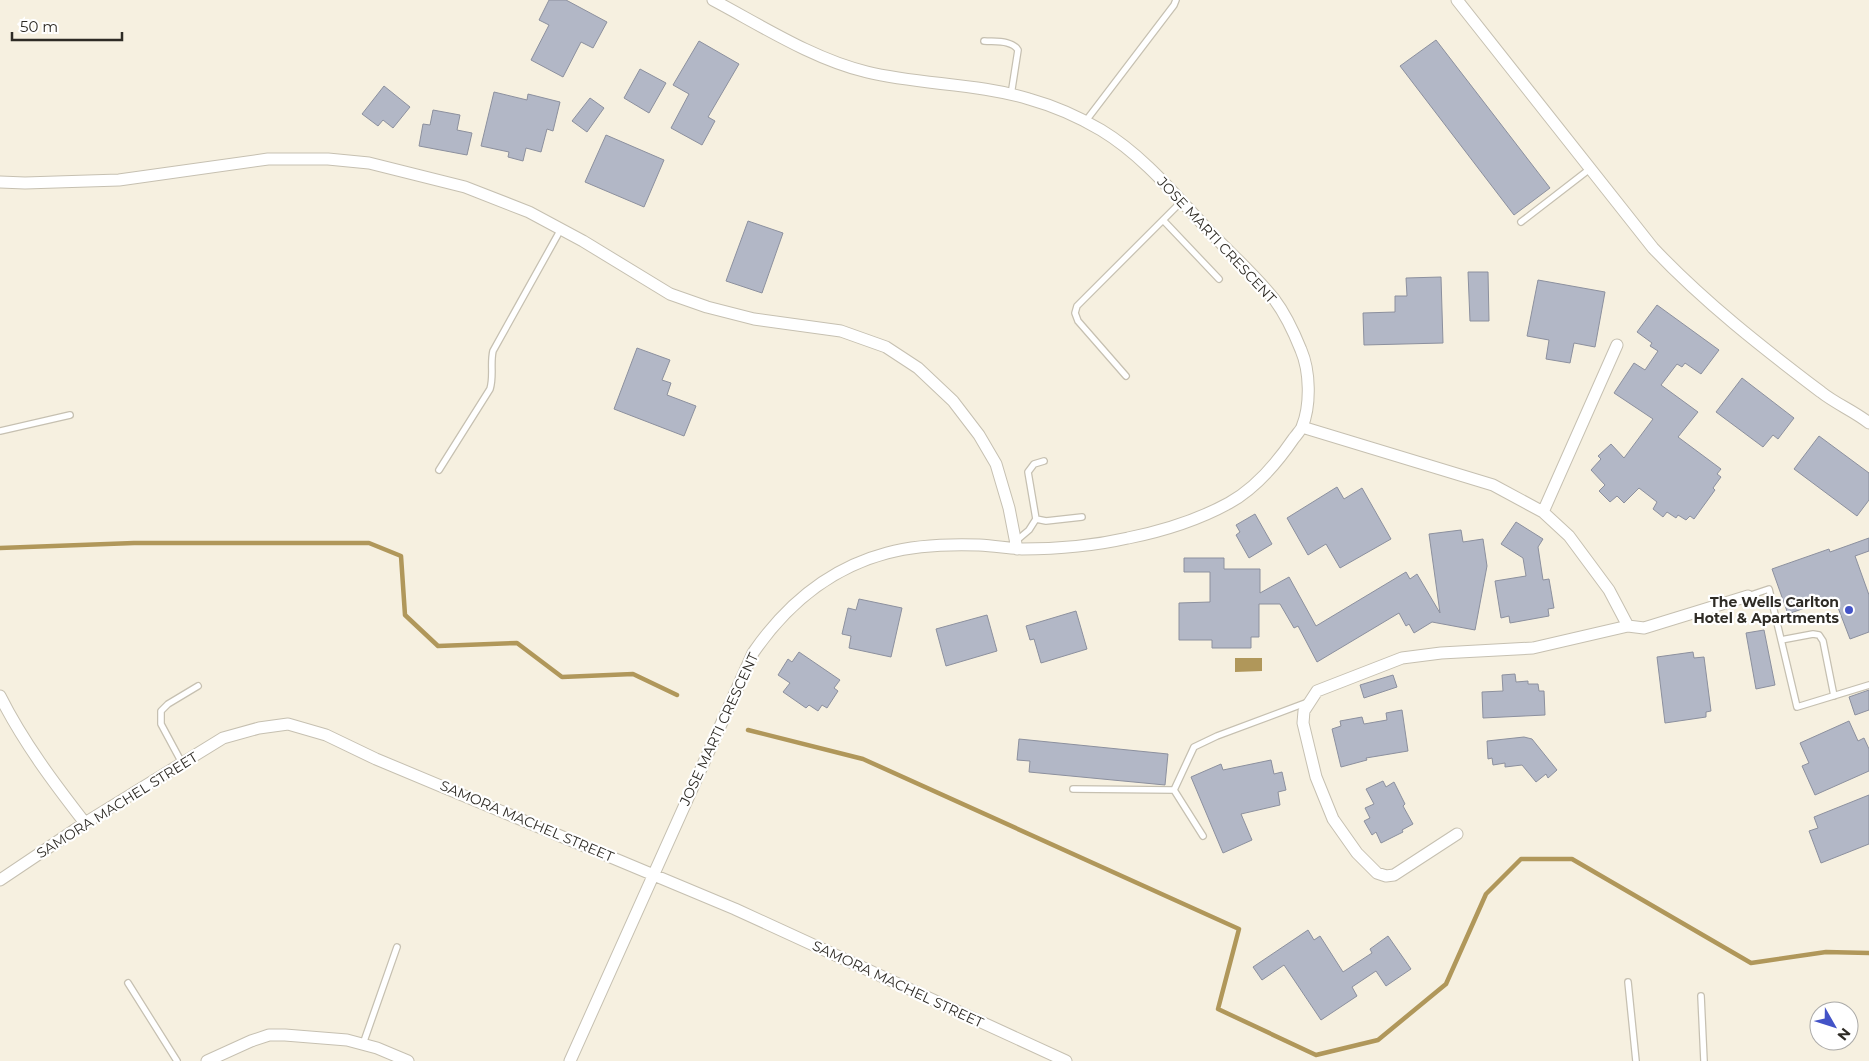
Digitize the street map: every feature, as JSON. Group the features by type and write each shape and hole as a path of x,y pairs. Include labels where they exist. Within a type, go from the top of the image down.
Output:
{"street":[{"name":"JOSE MARTI CRESCENT","path":"570,1061 753,653 768,632 786,613 814,588 834,574 850,565 889,552 935,546 978,545 1016,545 1065,549 1130,538 1191,521 1232,502 1258,482 1279,460 1302,427 1308,385 1306,366 1296,340 1275,301 1154,172 1132,152 1102,131 1029,98 905,80 865,72 824,57 712,0"},
{"path":"1457,0 1653,248 1696,290 1823,394 1856,413 1869,423"},
{"path":"0,182 119,180 268,159 328,159 369,163 465,187 530,212 583,241 670,294 707,307 754,319 840,331 886,347 918,368 953,401 979,435 996,464 1009,508 1016,545"},
{"path":"1543,512 1617,346"},
{"path":"1302,427 1493,485 1543,512 1569,536 1609,590 1628,626"},
{"path":"1457,834 1394,875 1386,876 1377,873 1358,853 1333,819 1316,778 1303,723 1304,711 1308,702 1317,691 1402,658 1441,653 1533,648 1628,626 1644,628 1748,596"},
{"path":"0,696 45,771 85,823"},
{"name":"SAMORA MACHEL STREET","path":"0,880 85,823 223,738 259,728 288,724 326,736 376,759 744,913 1066,1061"},
{"path":"207,1061 251,1040 269,1035 347,1040 408,1061"}],"lane":[{"path":"1085,122 1176,0"},
{"path":"984,41 1010,43 1016,46 1018,50 1011,95"},
{"path":"1521,222 1591,168"},
{"path":"1126,376 1078,321 1075,314 1077,306 1181,202"},
{"path":"1163,220 1219,279"},
{"path":"439,470 490,389 493,382 491,359 493,351 561,229"},
{"path":"0,431 70,415"},
{"path":"1016,545 1036,519 1028,472 1034,464 1044,461"},
{"path":"1036,519 1046,521 1082,517"},
{"path":"1748,596 1769,589 1797,707 1869,685"},
{"path":"1781,640 1813,634 1819,635 1823,642 1834,696"},
{"path":"182,763 161,724 161,711 168,704 198,686"},
{"path":"1174,790 1194,747 1217,736 1308,702"},
{"path":"1073,789 1174,790"},
{"path":"1174,790 1203,836"},
{"path":"363,1044 397,946"},
{"path":"128,982 177,1061"},
{"path":"1628,982 1636,1061"},
{"path":"1701,996 1704,1061"}],"shaded area":[{"path":"1235,658 1262,658 1262,671 1235,672"}],"building":[{"path":"549,0 566,0 607,22 593,48 581,42 563,77 531,60 549,25 539,20"},
{"path":"1436,40 1550,188 1514,215 1400,66"},
{"path":"699,41 739,64 708,117 715,121 702,145 671,128 689,94 673,85"},
{"path":"640,69 666,83 649,113 624,98"},
{"path":"384,86 410,107 393,128 383,120 378,126 362,114"},
{"path":"494,92 527,100 528,94 560,102 553,131 547,129 541,152 526,148 523,161 508,157 509,152 481,146"},
{"path":"590,98 604,108 587,132 572,121"},
{"path":"433,110 460,115 457,130 472,133 467,155 419,146 423,124 430,125"},
{"path":"606,135 664,160 644,207 585,182"},
{"path":"748,221 783,233 762,293 726,281"},
{"path":"1468,272 1488,272 1489,321 1470,321"},
{"path":"1441,277 1443,343 1364,345 1363,313 1395,312 1395,296 1407,296 1406,278"},
{"path":"1538,280 1605,292 1595,347 1574,343 1570,363 1546,359 1549,340 1527,336"},
{"path":"1657,305 1719,350 1701,374 1685,363 1682,367 1677,364 1661,385 1698,412 1678,437 1721,469 1717,474 1721,477 1713,488 1715,490 1694,519 1690,516 1686,520 1678,515 1676,518 1667,512 1663,517 1653,509 1657,502 1639,488 1624,503 1617,496 1610,502 1599,491 1605,485 1591,470 1601,459 1598,456 1611,444 1624,458 1653,419 1614,393 1634,363 1645,370 1658,351 1650,346 1652,343 1637,332"},
{"path":"637,348 670,360 662,380 671,383 667,395 696,406 684,436 614,409"},
{"path":"1742,378 1794,418 1778,439 1773,435 1763,447 1716,412"},
{"path":"1819,436 1869,473 1869,500 1857,516 1794,469"},
{"path":"1337,487 1344,499 1362,488 1391,539 1340,568 1326,544 1308,555 1287,518"},
{"path":"1255,514 1272,544 1249,558 1236,535 1240,532 1236,525"},
{"path":"1516,522 1543,539 1538,547 1543,580 1549,579 1554,608 1548,609 1549,616 1510,623 1509,616 1501,618 1495,581 1526,576 1523,558 1501,544"},
{"path":"1461,530 1463,542 1483,539 1487,566 1475,630 1432,622 1414,633 1409,624 1406,626 1399,613 1317,662 1298,626 1294,628 1280,604 1259,604 1259,637 1251,637 1251,648 1212,648 1212,640 1179,640 1179,603 1210,602 1210,572 1184,572 1184,558 1224,558 1224,569 1260,569 1260,593 1289,577 1316,626 1406,572 1410,579 1417,574 1440,613 1429,534"},
{"path":"1869,538 1869,551 1855,556 1869,595 1869,632 1850,639 1837,605 1833,607 1830,599 1788,614 1772,569 1829,549 1830,552"},
{"path":"859,599 902,608 891,657 849,648 851,636 842,634 848,608 856,610"},
{"path":"1076,611 1087,649 1041,663 1034,639 1030,640 1026,626"},
{"path":"987,615 997,651 946,666 936,629"},
{"path":"1764,630 1775,685 1756,689 1746,633"},
{"path":"799,652 840,680 834,688 838,691 827,708 822,705 818,711 809,705 806,708 783,692 790,683 778,675 788,659 792,662"},
{"path":"1693,652 1694,658 1704,657 1711,711 1706,712 1706,717 1665,723 1657,657"},
{"path":"1515,674 1516,682 1528,681 1528,684 1538,684 1539,691 1544,691 1545,715 1483,718 1482,692 1503,691 1502,675"},
{"path":"1393,675 1397,687 1364,698 1360,685"},
{"path":"1869,690 1869,710 1855,715 1849,697"},
{"path":"1402,710 1408,751 1366,758 1367,760 1341,767 1332,729 1341,726 1340,721 1362,717 1364,724 1387,720 1386,713"},
{"path":"1849,721 1858,741 1864,738 1869,749 1869,771 1815,795 1802,766 1809,763 1800,743"},
{"path":"1524,737 1532,739 1557,770 1548,778 1546,774 1536,782 1522,765 1505,767 1505,763 1493,765 1492,758 1488,759 1487,741"},
{"path":"1019,739 1168,754 1165,785 1029,772 1030,761 1017,760"},
{"path":"1271,760 1274,774 1282,772 1286,790 1278,792 1280,805 1241,814 1252,840 1223,853 1191,777 1221,764 1223,770"},
{"path":"1383,781 1386,787 1394,782 1405,804 1403,806 1413,824 1402,830 1403,832 1381,843 1376,832 1372,835 1364,821 1370,818 1365,808 1374,804 1366,789"},
{"path":"1869,795 1869,844 1821,863 1809,831 1818,828 1814,817"},
{"path":"1308,930 1314,940 1320,936 1343,972 1372,953 1370,949 1388,936 1411,969 1386,986 1376,971 1352,987 1357,996 1321,1020 1284,965 1262,980 1253,967"}],"waterway":[{"path":"0,548 134,543 369,543 401,556 405,615 438,646 517,643 562,677 633,674 677,695"},
{"path":"748,730 863,759 1239,929 1218,1009 1316,1055 1378,1040 1446,984 1486,894 1521,859 1572,859 1751,963 1826,952 1869,953"}],"place":[{"name":"The Wells Carlton Hotel & Apartments","path":"1849,610"}]}
